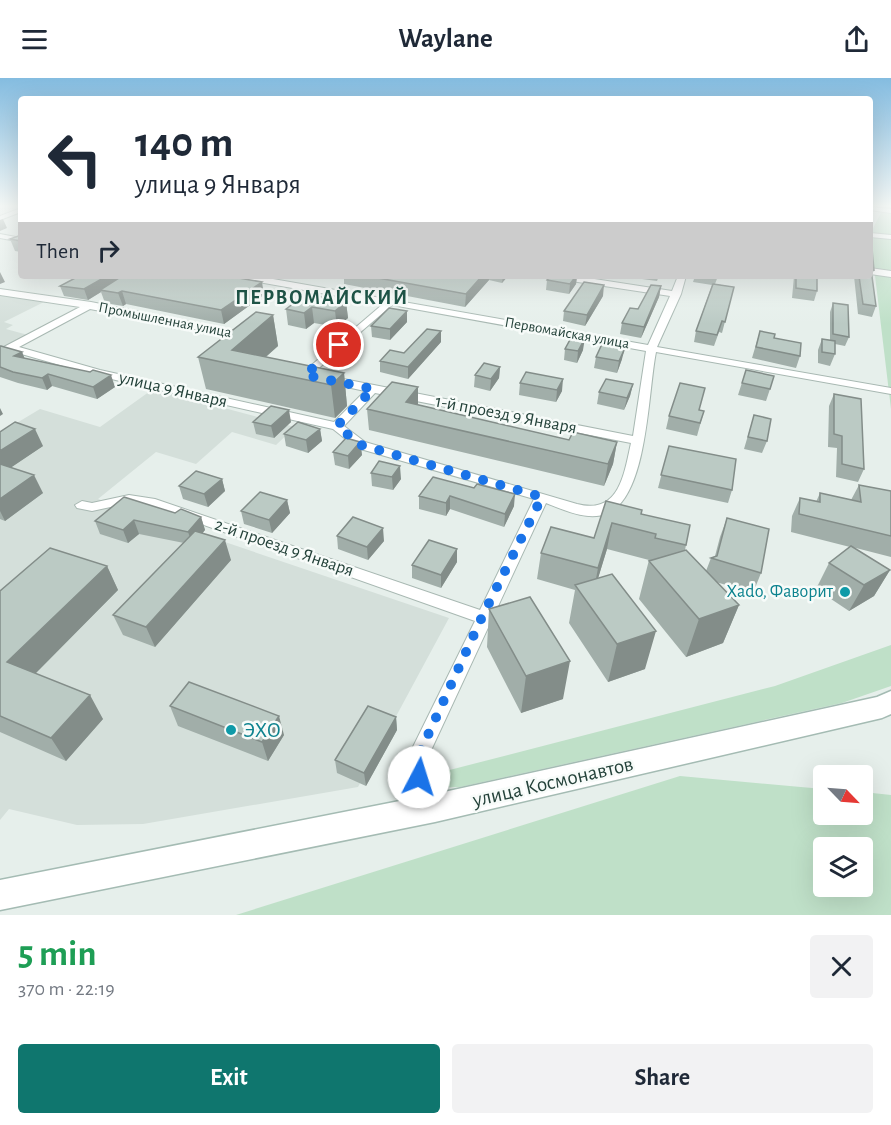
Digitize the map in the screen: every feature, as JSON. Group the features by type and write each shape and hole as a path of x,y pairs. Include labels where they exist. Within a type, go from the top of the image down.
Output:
{"main road":[{"name":"улица Космонавтов","path":"5,897 435,808 870,710 891,702"}],"street":[{"path":"873,271 891,274"},
{"name":"Первомайская улица","path":"266,279 314,285 390,302 891,391"},
{"path":"578,279 677,294"},
{"name":"улица 9 Января","path":"11,348 98,372 337,426 361,445 585,510 604,510 620,499 639,441 652,347 677,294 681,279"},
{"path":"0,292 89,306"},
{"name":"Промышленная улица","path":"0,353 99,300"},
{"path":"373,389 305,375 390,302"},
{"name":"Промышленная улица","path":"89,306 241,335"},
{"path":"337,426 373,389"},
{"name":"1-й проезд 9 Января","path":"373,389 639,441"},
{"path":"435,808 419,777 417,759 482,617 542,497"},
{"name":"2-й проезд 9 Января","path":"82,505 92,507 129,499 155,503 482,617"}],"shaded area":[{"path":"0,294 48,300 4,322 13,325 6,329 28,335 0,350"},
{"path":"153,389 295,427 276,445 232,432 196,464 156,452 98,499 449,618 358,787 143,824 77,825 9,809 0,820 0,433 40,409 100,427"}],"green space":[{"path":"873,246 891,246 891,409 873,259"},
{"path":"891,645 891,686 842,703 460,787 430,788 438,773 775,686"},
{"path":"680,776 813,788 813,825 873,825 873,793 891,795 891,915 236,915"}],"building":[{"path":"73,279 102,279 84,289 60,286"},
{"path":"117,279 245,279 262,282 221,310 122,291 118,293 100,290"},
{"path":"384,279 479,279 466,294"},
{"path":"548,279 574,279 570,284"},
{"path":"796,279 817,279 817,291 796,288"},
{"path":"859,279 872,279 876,306 863,304"},
{"path":"584,282 604,285 587,315 564,311"},
{"path":"713,284 734,287 725,322 722,321 717,335 696,331"},
{"path":"651,285 661,286 644,327 622,323 630,308 638,309"},
{"path":"306,294 346,302 335,311 312,307 304,313 286,309"},
{"path":"833,303 848,305 849,337 833,334"},
{"path":"389,308 407,311 390,329 371,326"},
{"path":"256,312 273,315 232,350 344,373 331,385 198,357"},
{"path":"427,329 441,331 408,367 380,361 390,350 404,353"},
{"path":"760,331 775,334 774,338 801,343 800,356 756,347"},
{"path":"572,336 585,338 578,351 565,349"},
{"path":"822,339 835,341 835,354 822,352"},
{"path":"602,344 625,348 619,361 596,357"},
{"path":"0,346 22,352 14,356 111,375 93,387 48,374 42,378 13,372 0,367"},
{"path":"484,363 500,367 491,379 475,375"},
{"path":"746,370 774,376 770,389 742,383"},
{"path":"526,372 563,379 557,390 520,383"},
{"path":"606,379 633,384 627,398 599,392"},
{"path":"392,382 418,387 406,402 569,440 573,432 617,442 608,464 367,409"},
{"path":"680,383 705,388 699,410 704,411 700,423 669,416"},
{"path":"834,394 861,399 864,469 842,464 842,436 834,434"},
{"path":"271,406 289,410 271,426 253,422"},
{"path":"754,415 771,419 767,441 748,437"},
{"path":"15,422 35,429 0,451 0,432"},
{"path":"298,422 320,429 306,440 284,434"},
{"path":"346,438 360,442 348,456 333,452"},
{"path":"669,446 736,459 732,490 661,475"},
{"path":"379,461 400,466 392,477 371,473"},
{"path":"0,464 34,475 0,499"},
{"path":"196,471 222,479 204,494 179,486"},
{"path":"433,477 474,488 477,484 515,494 505,514 450,496 446,503 419,496"},
{"path":"859,485 891,491 891,536 799,514 800,498 820,502 820,493 861,502"},
{"path":"260,492 287,500 269,520 241,511"},
{"path":"124,497 175,513 181,509 201,517 188,532 134,520 123,530 95,521"},
{"path":"606,501 642,510 641,514 690,525 686,545 655,538 656,534 612,523 598,568 541,553 551,527 594,538"},
{"path":"353,517 383,528 367,547 337,536"},
{"path":"727,518 769,529 761,573 711,558 717,556"},
{"path":"195,531 225,540 146,627 113,615"},
{"path":"429,540 457,549 441,575 412,565"},
{"path":"851,546 890,570 864,585 829,563"},
{"path":"50,548 107,566 7,662 90,695 51,738 0,716 0,591"},
{"path":"686,550 739,605 699,619 649,561"},
{"path":"612,574 656,631 617,644 575,585"},
{"path":"530,597 570,661 526,676 489,609"},
{"path":"189,682 279,716 262,742 170,706"},
{"path":"368,706 396,717 364,773 335,760"}],"place":[{"name":"Xado, Фаворит","path":"845,592"},
{"name":"ЭХО","path":"231,730"}],"district":[{"name":"ПЕРВОМАЙСКИЙ","path":"322,298"}],"route":[{"path":"339,345 305,375 373,389 337,426 361,445 542,497 482,617 417,759 419,777"}]}
